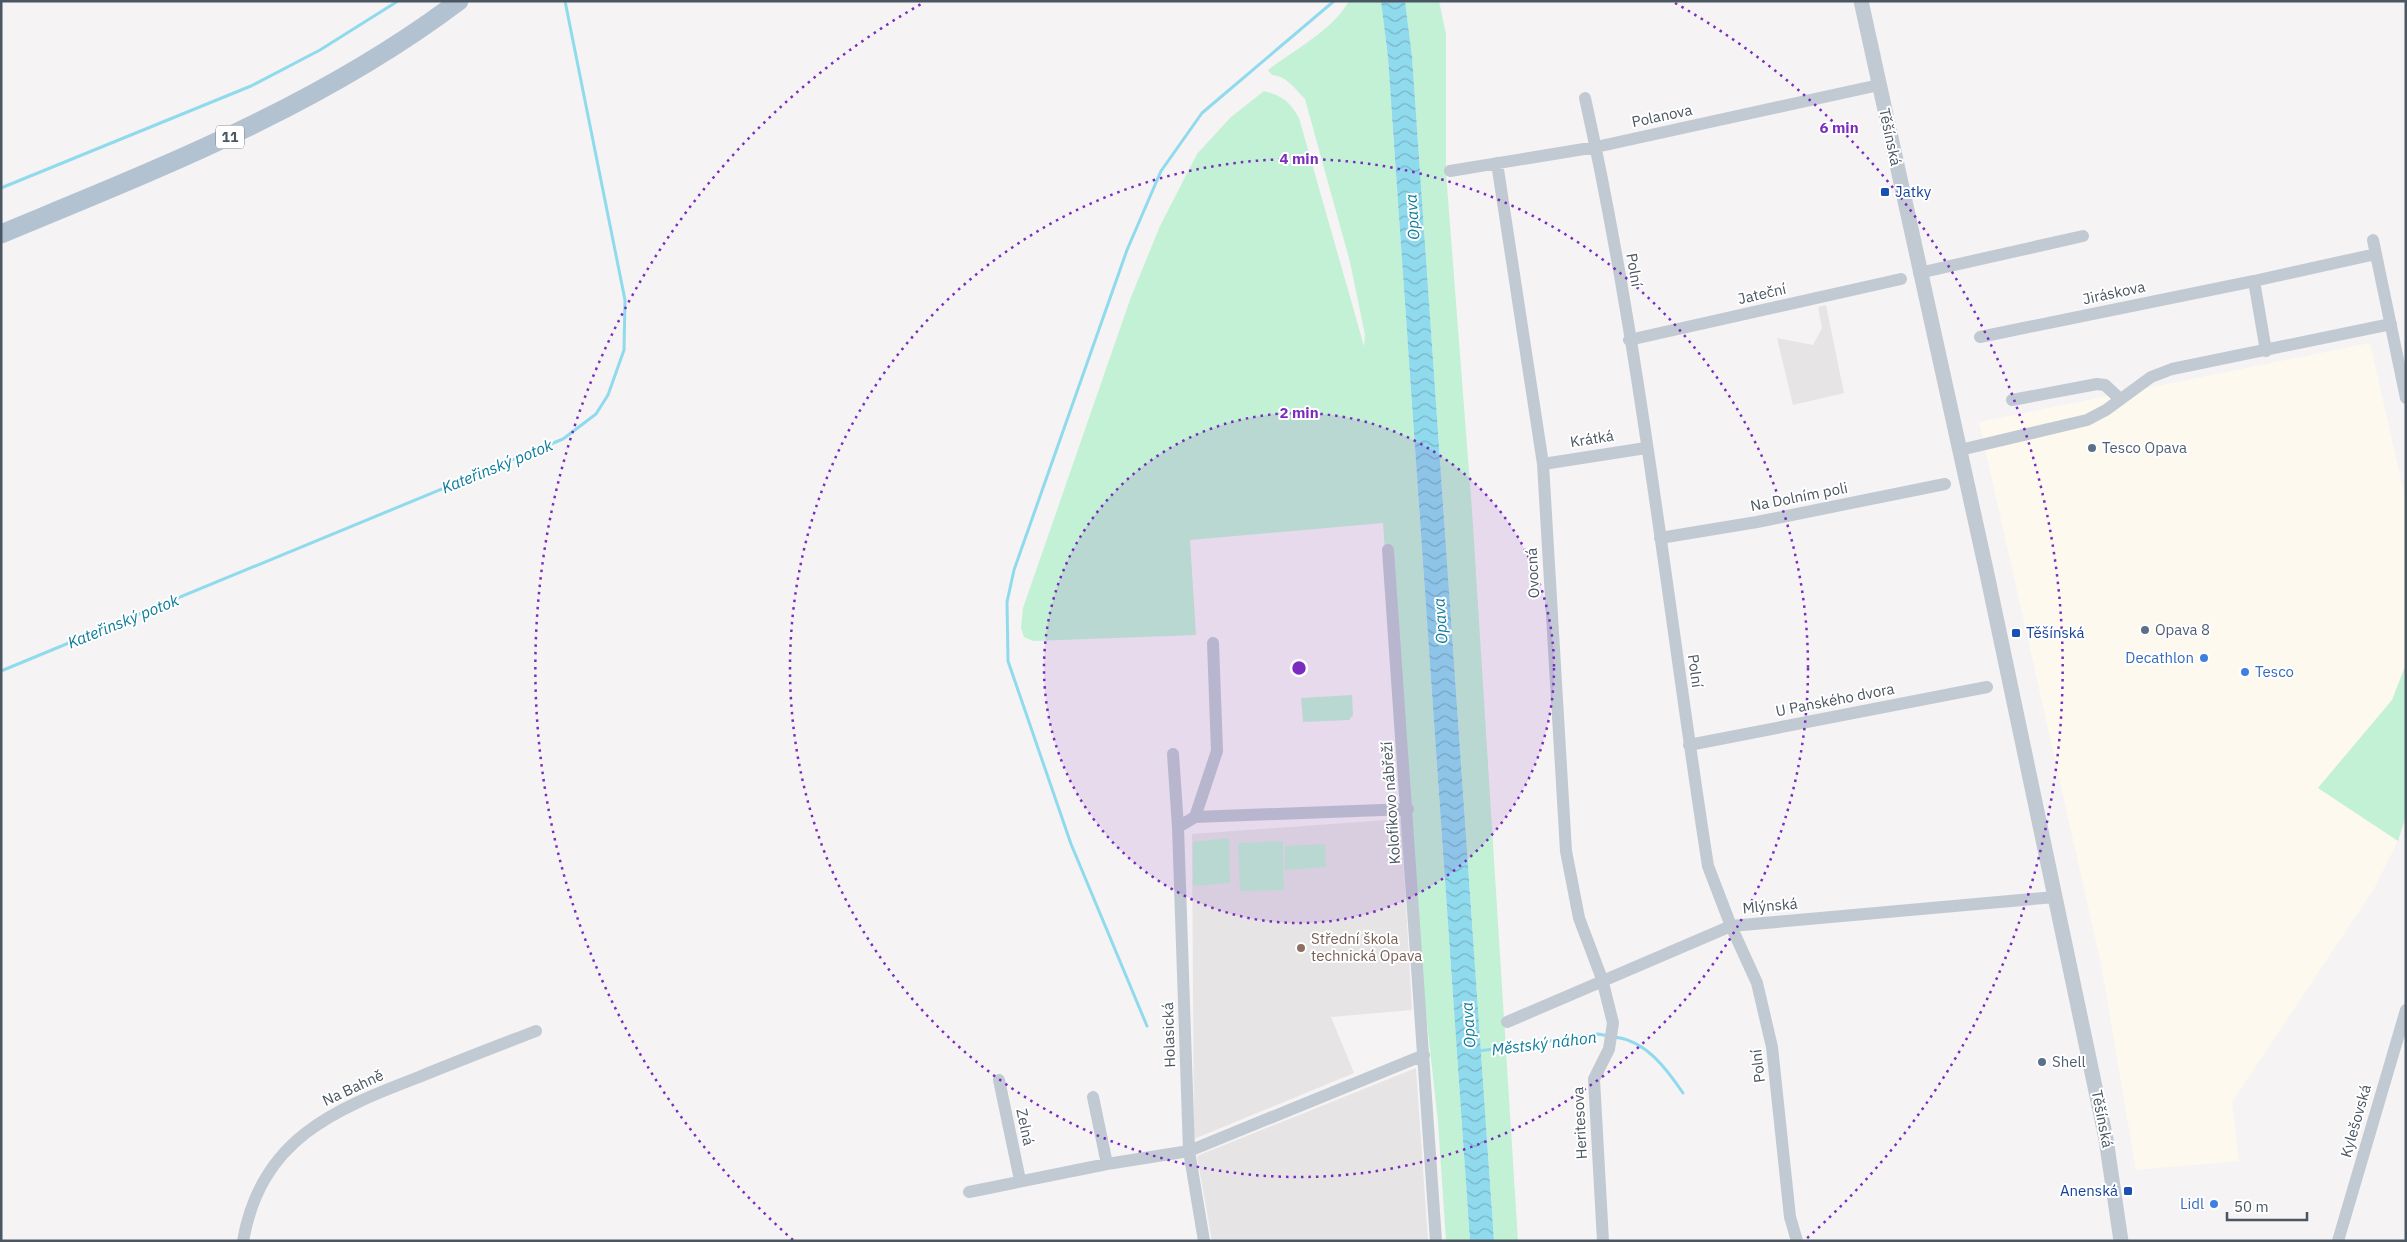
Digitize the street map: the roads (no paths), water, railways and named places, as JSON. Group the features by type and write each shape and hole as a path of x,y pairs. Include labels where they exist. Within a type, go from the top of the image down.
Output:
{"main road":[{"name":"11","path":"1,234 206,148 283,112 368,64 452,7"}],"street":[{"name":"Těšínská","path":"1860,1 1919,273 1960,450 2106,1138 2121,1241"},
{"name":"Polanova","path":"1450,171 1596,147 1879,85"},
{"name":"Polní","path":"1585,98 1596,147 1629,340 1708,866 1731,926 1757,982 1772,1047 1790,1217 1797,1241"},
{"name":"Ovocná","path":"1497,164 1543,464 1566,851 1579,918 1602,979"},
{"path":"1919,273 2084,236"},
{"path":"2373,240 2406,398"},
{"name":"Jiráskova","path":"1980,338 2376,254"},
{"name":"Jateční","path":"1629,340 1902,279"},
{"path":"2254,281 2266,351"},
{"path":"1960,450 2087,420 2106,410 2120,398 2151,378 2172,369 2391,324"},
{"path":"2012,400 2097,384 2105,385 2120,398"},
{"name":"Krátká","path":"1543,464 1646,448"},
{"name":"Na Dolním poli","path":"1660,538 1757,522 1945,484"},
{"name":"Kolofíkovo nábřeží","path":"1388,550 1408,809 1436,1241"},
{"path":"1195,817 1217,751 1213,644"},
{"name":"U Panského dvora","path":"1689,745 1987,687"},
{"name":"Holasická","path":"1173,754 1178,827 1189,1151 1204,1241"},
{"path":"1178,827 1195,817 1408,809"},
{"name":"Mlýnská","path":"1506,1022 1602,979 1731,926 2055,897"},
{"name":"Heritesova","path":"1602,979 1613,1023 1609,1049 1594,1078 1603,1241"},
{"name":"Kylešovská","path":"2338,1241 2406,1010"},
{"name":"Na Bahně","path":"243,1241 249,1211 258,1191 278,1161 309,1130 329,1116 364,1098 536,1031"},
{"path":"970,1192 1020,1180 1189,1151 1424,1055"},
{"name":"Zelná","path":"999,1080 1020,1180"},
{"path":"1093,1097 1107,1164"}],"water":[{"name":"Opava","path":"1381,1 1405,1 1412,56 1494,1241 1470,1241 1388,58"}],"waterway":[{"path":"1,188 251,86 320,50 398,1"},
{"name":"Kateřinský potok","path":"1,671 563,439 596,414 608,395 624,350 625,300 565,1"},
{"path":"1147,1026 1071,844 1008,661 1007,602 1014,570 1127,250 1161,171 1202,113 1334,1"},
{"name":"Městský náhon","path":"1479,1051 1598,1034 1609,1036"},
{"name":"Městský náhon","path":"1615,1037 1636,1044 1646,1050 1670,1074 1683,1093"}],"place":[{"name":"Jatky","path":"1885,192"},
{"name":"Tesco Opava","path":"2092,448"},
{"name":"Opava 8","path":"2145,630"},
{"name":"Těšínská","path":"2016,633"},
{"name":"Decathlon","path":"2204,658"},
{"name":"Tesco","path":"2245,672"},
{"name":"Střední škola technická Opava","path":"1301,948"},
{"name":"Shell","path":"2042,1062"},
{"name":"Anenská","path":"2128,1191"},
{"name":"Lidl","path":"2214,1204"}]}
